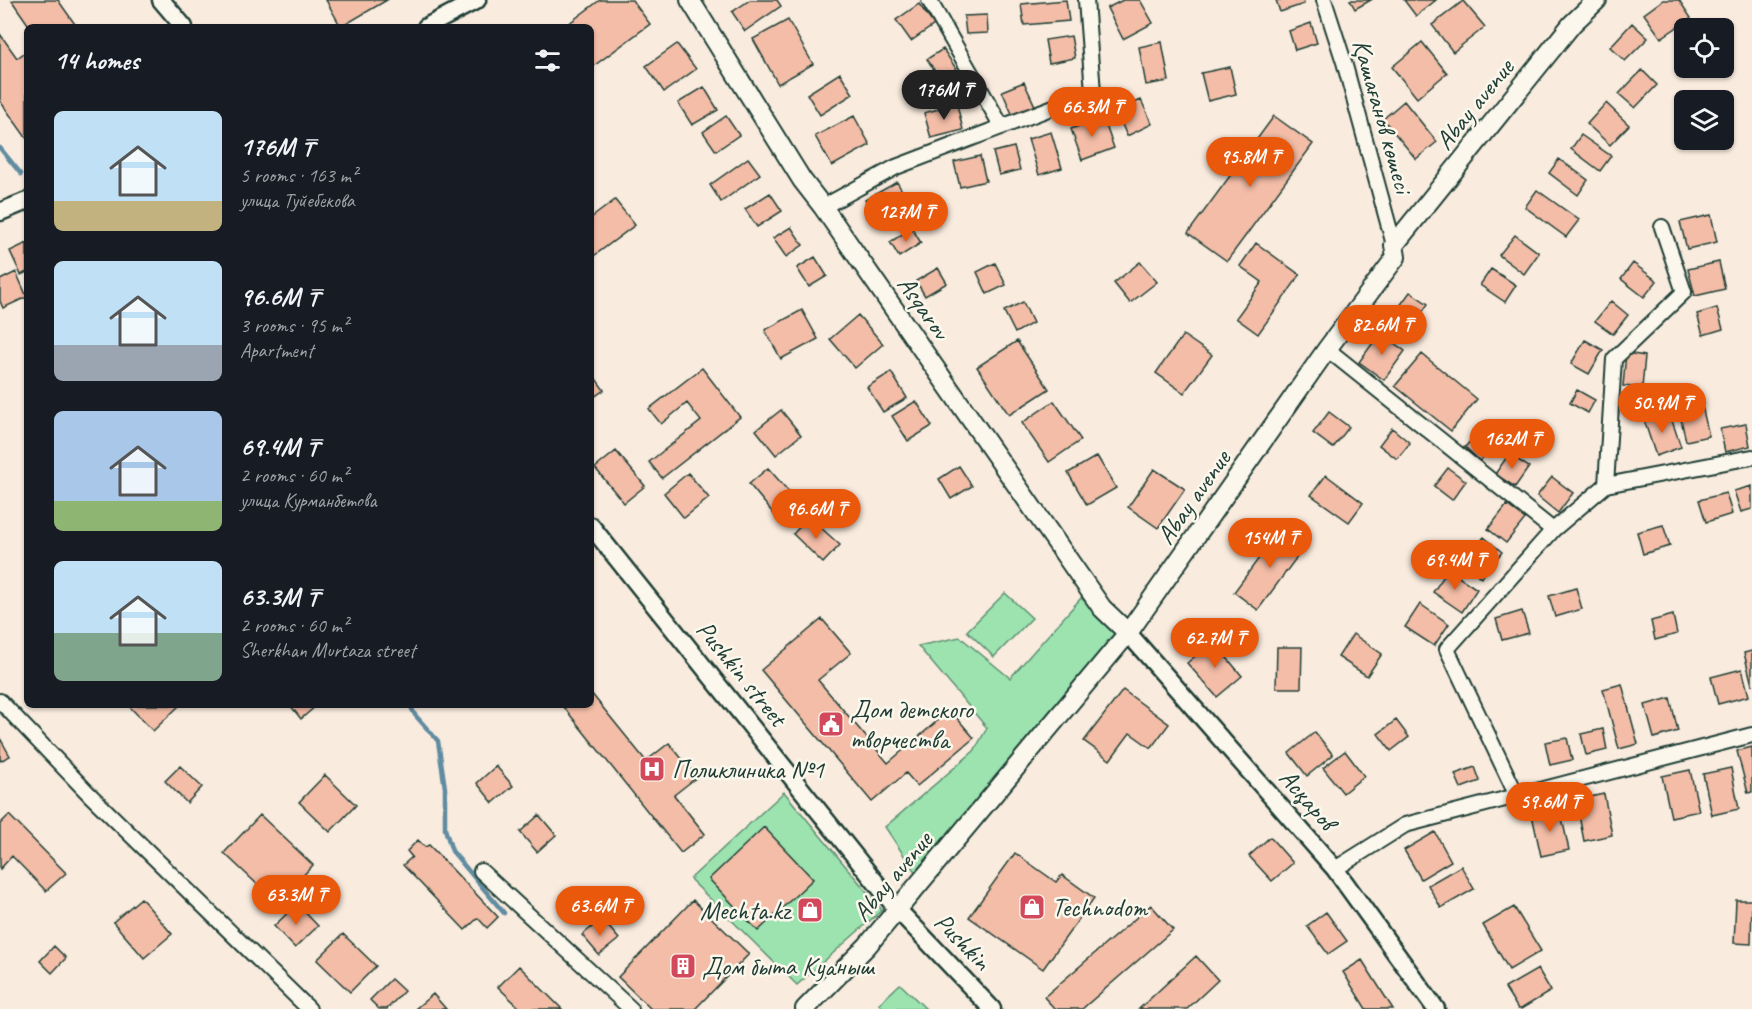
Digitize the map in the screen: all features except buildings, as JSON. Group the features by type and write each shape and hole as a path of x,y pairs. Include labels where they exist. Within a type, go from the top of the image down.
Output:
{"main road":[{"name":"Asqarov","path":"690,0 802,180 1102,608 1128,633"},
{"name":"Abay avenue","path":"805,1009 867,946 1128,633 1327,349 1396,257 1394,245 1572,24 1597,0"}],"street":[{"path":"161,0 181,24"},
{"path":"430,24 458,5 477,0"},
{"path":"929,0 1002,127"},
{"path":"823,207 896,167 1093,93 1086,0"},
{"name":"Қашағанов көшесі","path":"1324,0 1344,62 1394,245"},
{"path":"0,212 24,202"},
{"path":"1606,485 1614,359 1684,292 1662,227"},
{"path":"1327,349 1553,530"},
{"path":"1517,796 1447,649 1553,530 1606,485 1752,457"},
{"name":"Pushkin street","path":"594,530 897,909"},
{"name":"Асқаров","path":"1128,633 1335,869 1436,1009"},
{"path":"0,701 89,794 309,1009"},
{"path":"1335,869 1405,825 1752,735"},
{"path":"481,871 632,1009"},
{"name":"Pushkin","path":"897,909 992,1009"}],"green space":[{"path":"1005,593 1032,618 994,657 967,631"},
{"path":"1081,598 1133,644 1029,738 915,872 885,827 974,751 987,728 918,646 960,637 1010,678"},
{"path":"784,792 882,910 797,985 690,879"},
{"path":"900,984 926,1009 884,1009 879,1004"}],"waterway":[{"path":"0,148 21,174"},
{"path":"412,708 438,741 445,788 445,829 452,851 504,913"}],"place":[{"name":"Дом детского творчества","path":"831,724"},
{"name":"Поликлиника №1","path":"652,769"},
{"name":"Technodom","path":"1032,907"},
{"name":"Mechta.kz","path":"810,910"},
{"name":"Дом быта Куаныш","path":"683,966"}]}
